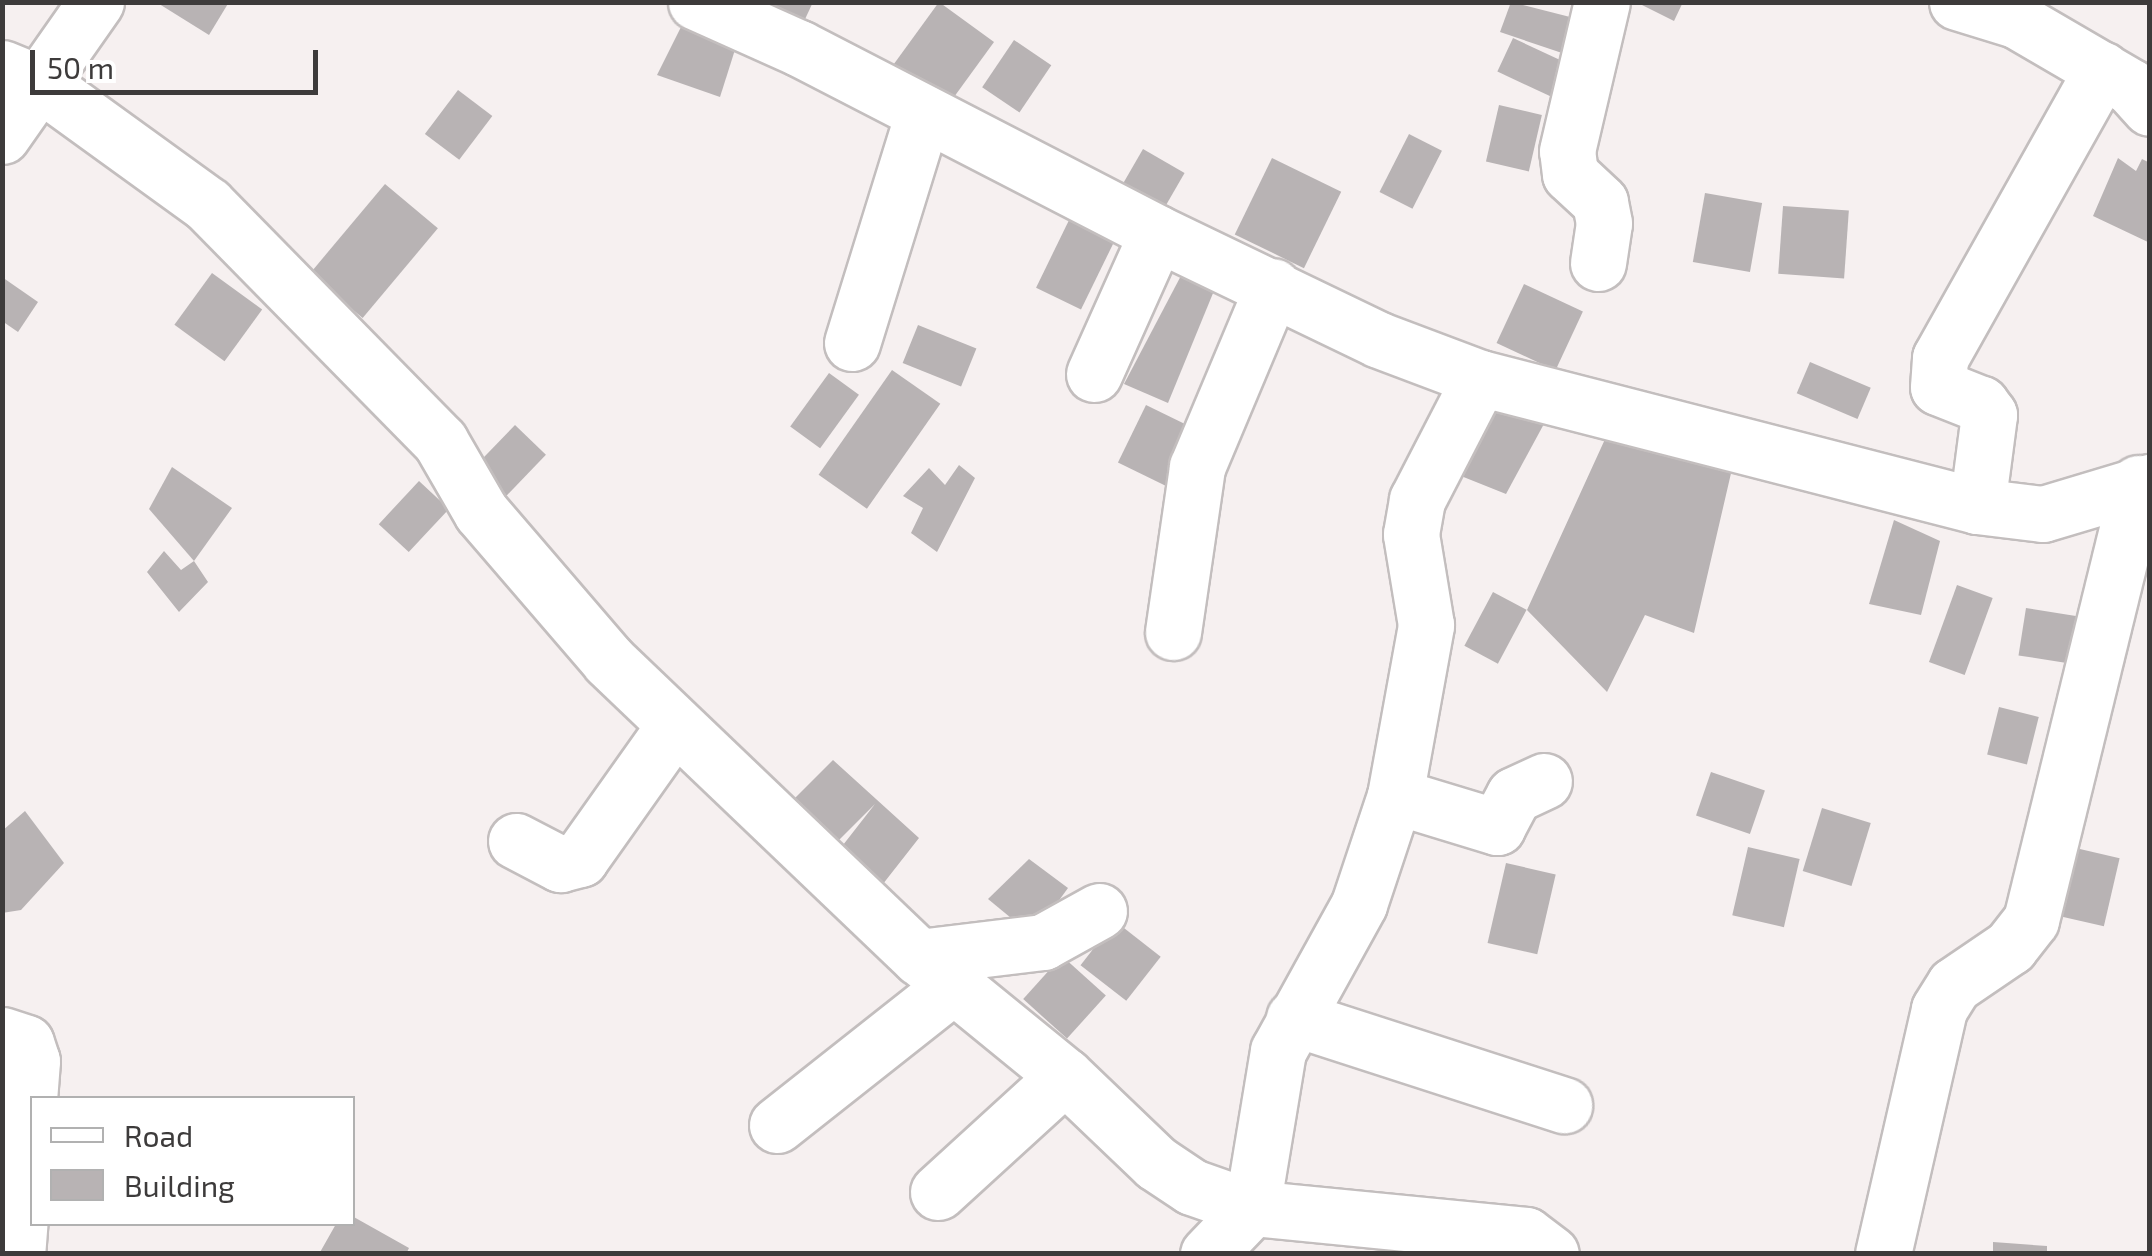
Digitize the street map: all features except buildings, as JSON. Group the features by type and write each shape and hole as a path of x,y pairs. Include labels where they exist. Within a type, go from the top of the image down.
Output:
{"street":[{"path":"2,136 22,76 96,2"},
{"path":"696,2 1380,340 1480,378 1977,506 2042,514 2144,482"},
{"path":"1598,263 1604,223 1600,202 1570,174 1567,151 1602,2"},
{"path":"1957,2 2016,20 2102,69 2150,108"},
{"path":"1977,506 1989,415 1981,404 1938,387 1940,358 2102,69"},
{"path":"22,76 208,205 440,441 481,512 608,662 936,972 1065,1076 1156,1163 1192,1187 1252,1208 1534,1247"},
{"path":"852,343 924,113"},
{"path":"1094,374 1157,233"},
{"path":"1174,632 1197,467 1273,286"},
{"path":"1208,1254 1252,1208 1278,1050 1359,904 1395,796 1426,625 1412,534 1416,500 1480,378"},
{"path":"1883,1254 1939,1009 1954,985 2010,947 2031,920 2144,482"},
{"path":"516,840 560,864 580,859 675,725"},
{"path":"1395,796 1497,827 1514,795 1544,781"},
{"path":"777,1125 936,972 1043,942 1099,912"},
{"path":"1294,1018 1564,1105"},
{"path":"2,1035 26,1042 32,1062 17,1254"},
{"path":"938,1192 1065,1076"}]}
